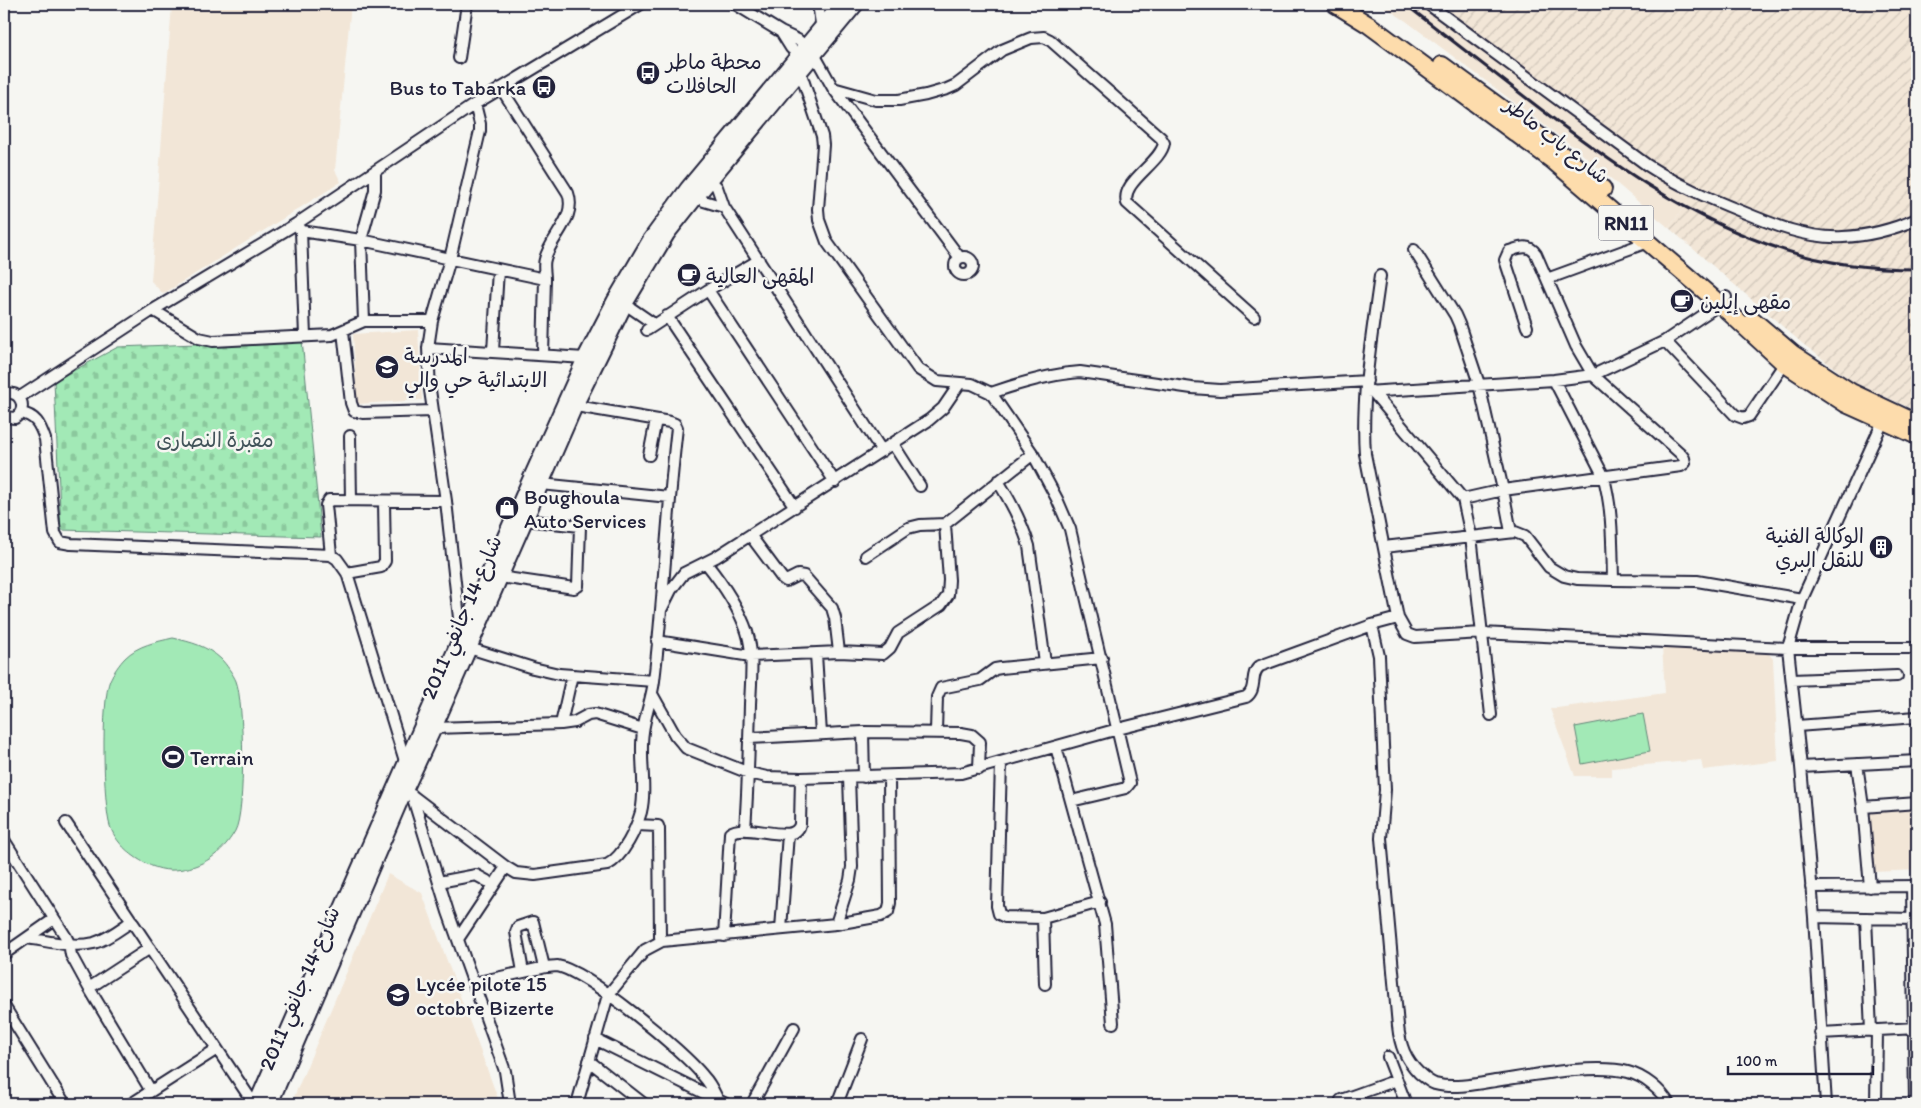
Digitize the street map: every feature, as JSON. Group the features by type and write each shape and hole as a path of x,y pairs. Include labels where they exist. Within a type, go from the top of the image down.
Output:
{"main road":[{"name":"شارع 14 جانفي 2011","path":"805,58 822,26 841,4"},
{"name":"شارع 14 جانفي 2011","path":"466,643 500,577 541,484 585,358 615,300 650,240 805,58 824,43 856,4"},
{"name":"شارع باب ماطر","path":"1335,4 1369,25 1538,149 1648,242 1723,301"},
{"name":"شارع باب ماطر","path":"1357,4 1565,156 1789,359 1851,392 1917,436"},
{"name":"شارع 14 جانفي 2011","path":"270,1104 404,789 428,725 570,405 625,304 692,192"},
{"name":"شارع باب ماطر","path":"1885,416 1917,423"},
{"name":"شارع 14 جانفي 2011","path":"255,1104 404,789 405,761 428,725"}],"street":[{"path":"459,58 467,4"},
{"path":"13,395 153,310 299,228 374,172 475,104 641,4"},
{"path":"734,4 798,40 805,58 822,136 818,209 819,220 827,242 918,369 937,380 972,384 990,393 1033,454 1064,514 1070,530 1102,658 1130,780 1130,785 1126,788 1071,801"},
{"path":"818,4 824,43"},
{"path":"1428,4 1647,165 1678,185 1697,194 1779,226 1802,233 1823,236 1843,238 1863,235 1882,231 1917,219"},
{"path":"833,88 876,100 899,100 926,95 956,85 993,55 1011,46 1038,36 1050,40 1158,135 1164,143 1160,153 1129,189 1126,199 1128,203 1254,317"},
{"path":"805,58 822,71 960,258"},
{"path":"501,88 568,193 570,201 567,218 545,257 543,355"},
{"path":"475,104 479,116 480,131 450,259 432,321 428,348 433,412 466,643 533,668 572,675 654,682"},
{"path":"364,321 361,240 375,190 374,172"},
{"path":"706,175 717,187 724,207 882,451"},
{"path":"692,192 709,203 724,207"},
{"path":"299,228 546,279"},
{"path":"299,228 305,336"},
{"path":"1547,279 1648,242"},
{"path":"1463,499 1503,490 1603,475 1681,466 1685,461 1680,453 1593,375 1576,346 1536,254 1531,248 1520,247 1506,254 1505,263 1527,327"},
{"path":"1414,250 1456,315 1479,384 1503,490 1510,532"},
{"path":"625,304 650,327 759,260"},
{"path":"493,351 498,270"},
{"path":"1380,276 1364,439 1398,618 1407,634 1415,638 1482,632 1788,648 1917,648"},
{"path":"708,290 835,482"},
{"path":"990,393 1026,382 1080,372 1192,388 1220,390 1369,388 1554,380 1593,375 1665,341 1723,301"},
{"path":"153,310 192,334 206,340 332,335 364,321 432,321"},
{"path":"667,316 795,506"},
{"path":"343,331 351,402 354,411 363,413 433,412"},
{"path":"1665,341 1735,415 1743,418 1749,416 1789,359"},
{"path":"428,348 585,358"},
{"path":"1554,380 1603,475 1610,506 1613,580"},
{"path":"660,614 677,581 692,569 706,563 835,482 937,414 960,383"},
{"path":"4,386 23,407 15,418 5,419"},
{"path":"1369,388 1463,499 1470,536 1491,715"},
{"path":"404,789 506,868 524,875 608,865 614,862 637,825 643,794 641,748 643,729 654,682 669,497 677,428 675,424 570,405"},
{"path":"20,413 28,414 34,418 41,427 45,439 55,533 60,542 331,555 337,559 347,573 405,761"},
{"path":"1826,1104 1814,917 1788,648 1802,599 1885,416"},
{"path":"649,455 656,420"},
{"path":"350,436 351,500"},
{"path":"893,444 920,486"},
{"path":"866,556 908,528 920,525 945,524 1033,454"},
{"path":"998,481 1013,505 1029,546 1045,663"},
{"path":"541,484 669,497"},
{"path":"331,555 326,502 329,500 446,500"},
{"path":"347,573 381,567 385,561 384,501"},
{"path":"500,577 574,588 578,586 580,526 525,520"},
{"path":"657,641 751,656 839,652 876,654 888,652 898,633 946,600 949,580 945,524"},
{"path":"1384,547 1470,536 1510,532 1521,533 1549,566 1564,576 1577,579 1697,581 1802,599"},
{"path":"750,535 782,578 786,580 798,575 804,576 830,604 836,618 839,652"},
{"path":"706,563 718,579 741,618 747,632 751,656 749,773 745,829"},
{"path":"652,694 674,735 686,748 749,773 766,777 801,778 961,774 1118,729 1246,697 1253,690 1254,675 1256,669 1260,666 1372,625 1398,618"},
{"path":"1372,625 1379,656 1386,790 1381,829 1383,864 1400,1042 1409,1061 1426,1079 1434,1084 1444,1085 1474,1084 1569,1071 1625,1071 1639,1077 1655,1088 1665,1097 1669,1104"},
{"path":"816,654 820,734"},
{"path":"936,732 937,697 941,688 980,680 995,669 1102,658"},
{"path":"561,724 572,675"},
{"path":"1792,680 1897,676"},
{"path":"428,725 561,724 575,722 588,715 595,714 643,729"},
{"path":"1797,726 1917,717"},
{"path":"749,738 863,732 961,733 977,738 981,747 979,769"},
{"path":"863,732 864,777"},
{"path":"1056,747 1100,902 1106,934 1113,1023"},
{"path":"1801,767 1917,761"},
{"path":"1001,763 999,914 1005,917 1043,918 1100,902"},
{"path":"1857,764 1870,887"},
{"path":"576,1104 608,995 645,950 662,941 836,924 886,915 890,908 889,776"},
{"path":"836,924 850,880 852,867 849,777"},
{"path":"724,936 729,836 733,830 745,829 788,834 796,833 799,829 801,778"},
{"path":"404,789 439,882 505,1071 510,1104"},
{"path":"1863,807 1917,803"},
{"path":"66,823 255,1104"},
{"path":"637,825 654,825 658,826 659,830 660,937 662,941"},
{"path":"780,929 788,834"},
{"path":"4,840 69,943 71,955 89,988 151,1091"},
{"path":"458,938 506,868"},
{"path":"439,882 476,875 487,881"},
{"path":"1811,887 1915,886 1916,1028 1914,1104"},
{"path":"1814,917 1866,918 1915,922"},
{"path":"1043,918 1045,984"},
{"path":"1866,918 1874,1031 1876,1104"},
{"path":"4,954 54,919"},
{"path":"27,938 84,944 109,936 132,921"},
{"path":"523,972 516,932 518,927 533,922 544,967"},
{"path":"89,988 150,948"},
{"path":"474,983 544,967 557,966 566,970 608,995 640,1018 706,1078 722,1102"},
{"path":"4,1006 65,1104"},
{"path":"752,1104 794,1028"},
{"path":"1820,1033 1916,1028"},
{"path":"595,1039 722,1102"},
{"path":"837,1104 862,1039"},
{"path":"131,1104 217,1049"},
{"path":"1388,1057 1406,1104"},
{"path":"589,1061 644,1104"},
{"path":"1341,1100 1397,1080"},
{"path":"53,1087 56,1104"}],"shaded area":[{"path":"172,4 351,4 335,170 341,182 163,294 151,281"},
{"path":"1380,4 1424,4 1649,172 1691,197 1669,228 1575,148 1406,21"},
{"path":"1424,4 1917,4 1917,411 1854,383 1803,344 1669,228 1691,197 1649,172"},
{"name":"المدرسة الابتدائية حي والي","path":"418,330 422,400 357,404 353,334"},
{"path":"1662,646 1768,653 1773,659 1778,761 1703,770 1701,760 1612,768 1612,776 1575,776 1550,709 1665,693"},
{"path":"1869,804 1917,805 1917,870 1872,872"},
{"name":"Lycée pilote 15 octobre Bizerte","path":"388,874 422,893 500,1104 321,1104 294,1097"}],"green space":[{"name":"مقبرة النصارى","path":"302,340 321,537 61,530 54,381 118,347"},
{"path":"173,638 192,643 210,651 221,659 233,675 239,692 243,756 239,820 230,839 217,853 202,863 185,869 165,870 136,858 127,851 114,835 110,826 106,797 104,730 107,691 113,674 123,660 136,650"},
{"path":"1643,714 1650,751 1582,764 1575,727"}],"railway":[{"path":"1405,4 1617,165 1649,186 1716,223 1751,238 1803,256 1868,267 1917,269"}],"place":[{"name":"محطة ماطر الحافلات","path":"648,73"},
{"name":"Bus to Tabarka","path":"544,87"},
{"name":"المقهى العالية","path":"689,275"},
{"name":"مقهى إيلين","path":"1682,301"},
{"name":"المدرسة الابتدائية حي والي","path":"387,367"},
{"name":"Boughoula Auto Services","path":"507,508"},
{"name":"الوكالة الفنية للنقل البري","path":"1881,547"},
{"name":"Terrain","path":"173,757"},
{"name":"Lycée pilote 15 octobre Bizerte","path":"398,995"}]}
